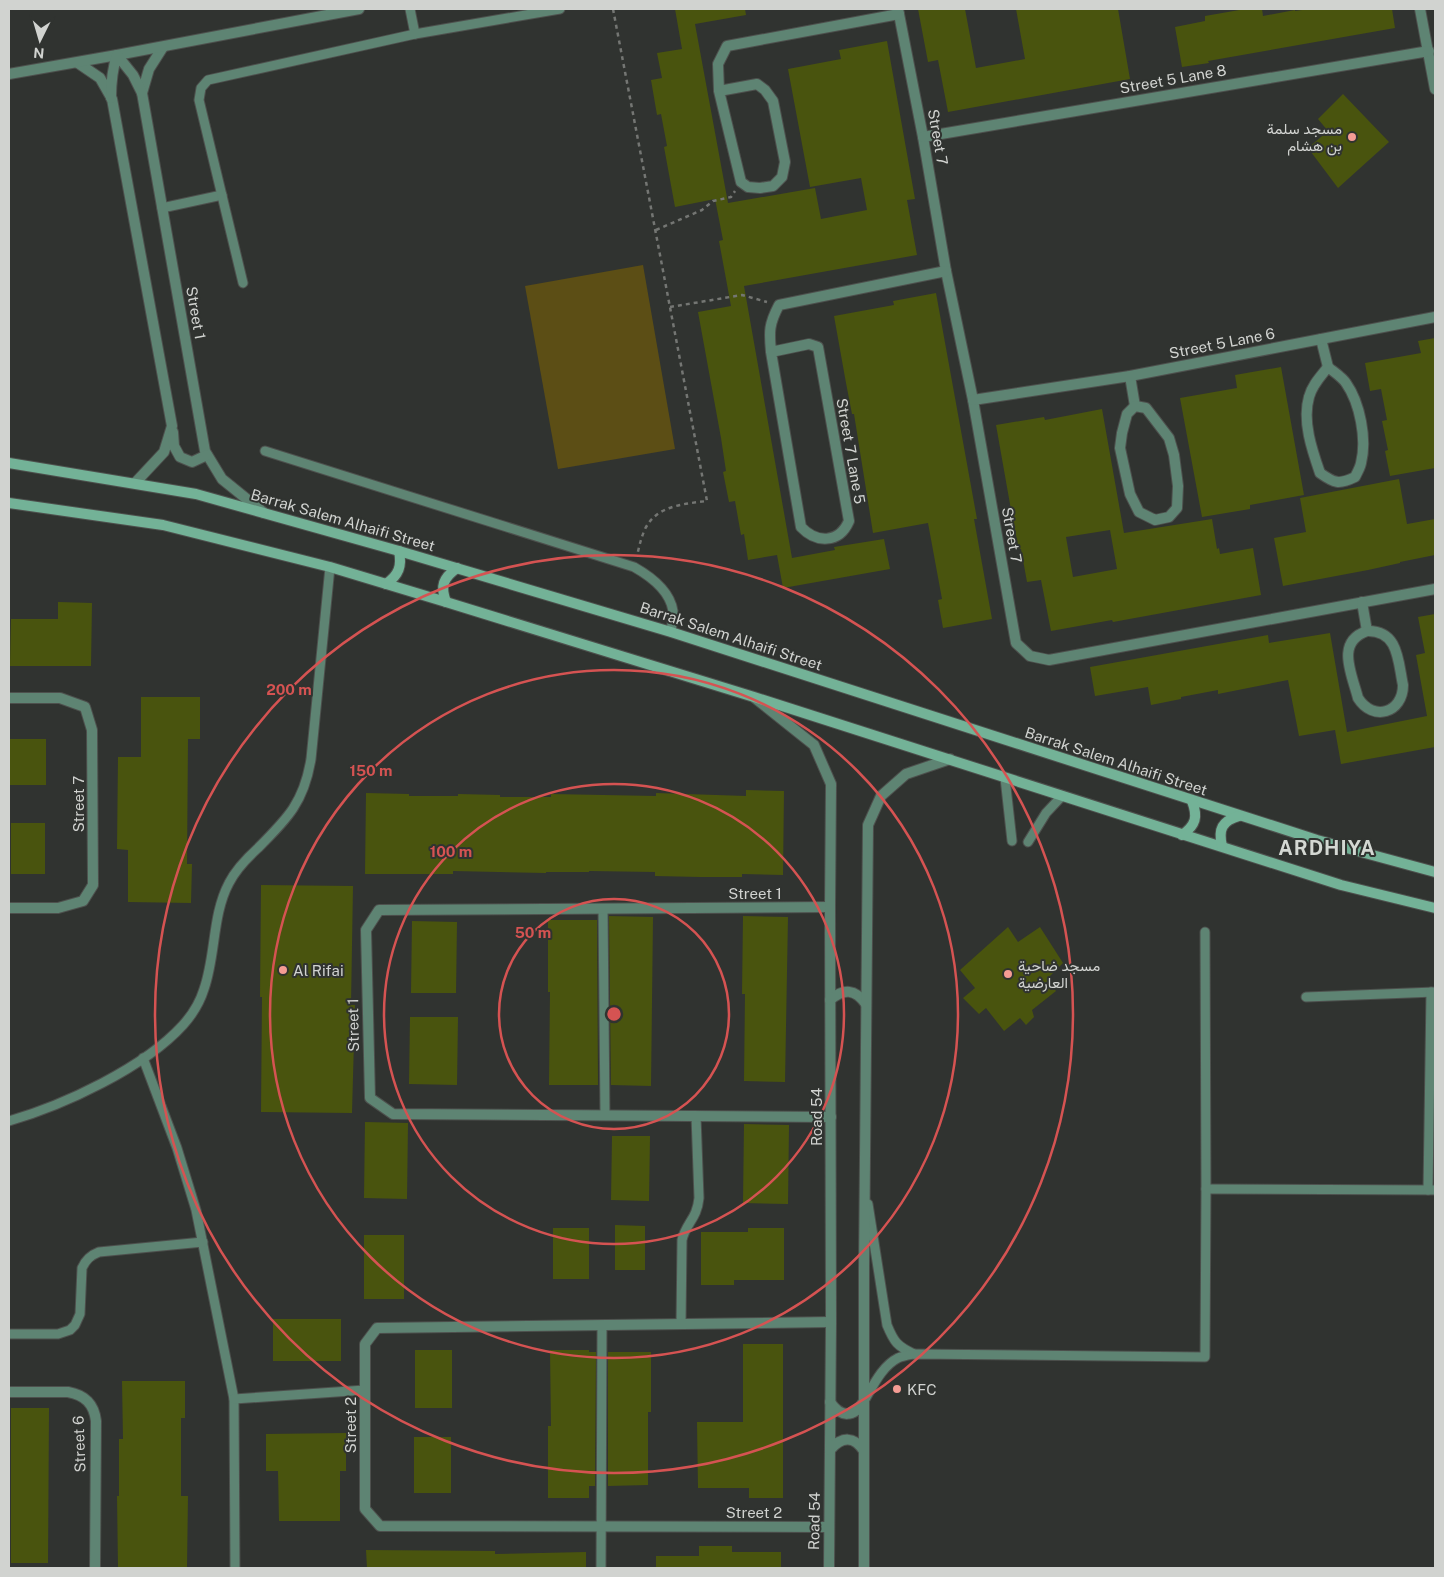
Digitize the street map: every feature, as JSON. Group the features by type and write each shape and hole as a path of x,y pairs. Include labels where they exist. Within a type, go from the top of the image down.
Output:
{"main road":[{"name":"Barrak Salem Alhaifi Street","path":"9,463 196,494 399,551 671,632 1239,816 1317,840 1435,872"},
{"path":"9,504 163,525 330,567 754,697 1341,885 1435,908"},
{"path":"386,584 394,578 399,570 401,560 399,551"},
{"path":"446,602 443,592 444,582 449,574 457,568"},
{"path":"1182,835 1190,829 1195,820 1196,810 1192,801"},
{"path":"1222,846 1220,836 1222,826 1229,819 1239,816"}],"street":[{"path":"9,74 117,56 359,9"},
{"path":"1420,9 1435,89"},
{"path":"719,91 757,84 765,90 773,101 784,162 782,177 773,186 748,187 741,182 719,91 718,64 727,46 899,11"},
{"name":"Street 7","path":"899,11 946,271 973,400 1016,643 1030,656 1049,660 1435,589"},
{"name":"Street 1","path":"142,94 149,69 163,47"},
{"name":"Street 5 Lane 8","path":"923,137 1429,51"},
{"path":"117,56 111,80 112,99 172,426 174,446 180,457 192,462 207,455"},
{"name":"Street 1","path":"117,56 133,75 142,94 205,451 222,479 265,513"},
{"path":"78,63 100,78 112,99"},
{"path":"779,305 946,271"},
{"name":"Street 7 Lane 5","path":"771,352 809,344 818,347 848,521 845,530 839,535 827,539 817,538 807,534 800,527 771,352 769,332 772,319 779,305"},
{"name":"Street 5 Lane 6","path":"973,400 1130,376 1435,317"},
{"path":"1320,339 1328,367 1345,382 1356,404 1361,420 1363,436 1362,462 1355,477 1345,482 1333,482 1320,474 1309,441 1307,421 1309,397 1315,384 1328,367"},
{"path":"1130,376 1136,406"},
{"path":"1136,406 1146,408 1169,438 1174,455 1178,486 1177,508 1169,517 1155,520 1139,512 1130,494 1120,448 1127,414 1136,406"},
{"path":"135,483 164,452 172,426"},
{"path":"1362,602 1367,631"},
{"path":"1367,631 1375,631 1389,637 1393,643 1403,685 1403,692 1398,704 1386,711 1373,711 1362,704 1358,698 1348,654 1355,637 1367,631"},
{"name":"Road 54","path":"754,697 814,745 831,784 829,1568"},
{"name":"Street 7","path":"9,698 60,698 84,707 92,730 93,886 84,901 58,908 9,908"},
{"path":"864,1568 864,1181 868,825 880,796 906,774 950,759"},
{"name":"Street 1","path":"830,908 379,910 366,930 370,1098 393,1114 831,1117"},
{"path":"830,1000 837,994 854,992 866,1004"},
{"name":"Street 2","path":"829,1527 380,1526 365,1509 365,1344 377,1328 831,1322"},
{"name":"Street 6","path":"9,1392 68,1392 77,1394 91,1404 96,1421 95,1568"},
{"path":"830,1402 835,1410 843,1414 852,1414 860,1409 864,1401"},
{"path":"830,1450 836,1443 852,1440 859,1444 864,1451"}],"lane":[{"path":"410,9 415,34"},
{"path":"243,283 199,100 201,88 208,80 415,34 560,9"},
{"path":"162,208 222,195"},
{"path":"265,451 634,566 653,580 666,594 673,612 671,632"},
{"path":"9,1121 64,1101 105,1081 143,1058 174,1034 196,1008 204,989 223,895 236,871 245,860 286,819 306,785 311,759 330,567"},
{"path":"1005,778 1012,841"},
{"path":"1028,842 1046,813 1062,796"},
{"path":"603,908 605,1115"},
{"path":"864,1401 880,1374 892,1362 899,1357 914,1354 1205,1357 1205,932"},
{"path":"1206,1189 1432,1190 1433,992 1306,997"},
{"path":"143,1058 187,1179 203,1242 234,1399 235,1568"},
{"path":"681,1324 682,1240 697,1211 699,1198 696,1116"},
{"path":"864,1181 887,1326 899,1348 914,1354"},
{"path":"9,1334 58,1334 70,1330 75,1325 80,1314 82,1268 85,1262 94,1254 203,1242"},
{"path":"602,1325 602,1568"},
{"path":"234,1399 365,1390"}],"path":[{"path":"613,9 707,501 673,506 656,515 643,533 634,566"},
{"path":"655,230 702,210 713,201 731,197 741,182"},
{"path":"670,306 742,296 779,305"}],"shaded area":[{"path":"643,265 675,449 558,469 525,286"}],"building":[{"path":"675,9 745,9 746,15 695,24 728,203 815,188 821,219 867,210 861,178 810,187 788,69 841,59 839,50 887,41 915,199 907,200 917,255 744,286 792,558 835,550 834,547 884,539 890,569 783,588 777,555 748,560 744,534 741,535 735,501 729,502 723,472 726,471 721,438 698,312 731,306 719,241 723,240 715,199 675,207 664,147 667,146 661,114 657,115 651,80 662,78 657,53 682,49"},
{"path":"918,9 965,9 976,68 1025,59 1016,9 1118,9 1130,79 948,112 938,60 928,62"},
{"path":"1245,9 1262,9 1263,16 1309,9 1392,9 1395,28 1182,67 1175,27 1205,21 1205,16"},
{"name":"مسجد سلمة بن هشام","path":"1343,94 1389,142 1338,188 1308,148 1328,131 1318,119"},
{"path":"936,293 977,519 974,519 992,619 943,628 938,600 942,599 928,523 873,533 854,414 852,414 834,316 894,305 893,301"},
{"path":"1435,338 1435,468 1390,476 1385,451 1388,450 1382,421 1387,420 1381,389 1370,391 1365,363 1421,353 1418,341"},
{"path":"1281,367 1304,495 1250,505 1250,509 1202,517 1180,398 1237,388 1235,375"},
{"path":"1102,409 1124,533 1212,519 1217,549 1219,548 1220,554 1253,548 1261,595 1113,622 1112,620 1051,631 1041,580 1027,582 1021,549 1019,549 1013,521 996,425 1044,417 1045,420","holes":["1110,530 1117,569 1073,577 1066,537"]},
{"path":"1399,479 1407,524 1435,519 1435,555 1283,586 1274,538 1306,532 1300,498"},
{"path":"58,602 92,603 91,666 10,666 11,619 58,619"},
{"path":"1435,614 1435,747 1341,764 1335,730 1299,736 1288,680 1218,694 1218,690 1151,705 1148,687 1095,696 1090,667 1268,635 1269,643 1330,633 1347,732 1427,716 1416,655 1425,653 1418,617"},
{"path":"141,697 200,697 200,739 188,739 187,864 192,864 191,903 128,902 128,850 117,849 118,757 141,757"},
{"path":"9,739 46,739 46,785 9,785"},
{"path":"746,790 784,791 783,875 742,874 742,877 700,877 655,876 655,872 589,871 546,873 453,871 453,874 365,874 366,793 409,794 409,796 500,795 500,797 551,797 551,794 656,796 656,793 746,796"},
{"path":"11,823 45,823 45,874 11,874"},
{"path":"261,885 353,886 351,1005 355,1005 352,1113 261,1112"},
{"path":"609,916 653,917 651,1086 611,1085"},
{"path":"743,916 788,917 785,1082 744,1081 745,994 742,994"},
{"path":"548,920 597,920 598,1085 549,1085 550,992 548,992"},
{"path":"412,921 457,922 456,993 411,993"},
{"name":"مسجد ضاحية العارضية","path":"1008,927 1018,942 1040,927 1063,963 1047,979 1056,991 1032,1010 1034,1017 1026,1025 1020,1018 1004,1031 986,1008 979,1014 963,998 975,988 960,970"},
{"path":"410,1017 458,1017 457,1085 409,1084"},
{"path":"365,1122 408,1123 407,1199 364,1198"},
{"path":"744,1124 789,1125 788,1204 743,1203"},
{"path":"612,1136 650,1136 649,1201 611,1200"},
{"path":"615,1225 645,1226 645,1270 615,1270"},
{"path":"553,1228 589,1228 589,1279 553,1279"},
{"path":"748,1228 784,1228 784,1280 734,1280 734,1285 701,1285 701,1232 748,1232"},
{"path":"364,1235 404,1235 404,1299 364,1299"},
{"path":"273,1319 341,1319 341,1361 273,1361"},
{"path":"743,1344 783,1344 783,1498 749,1498 749,1488 698,1488 697,1422 743,1422"},
{"path":"415,1350 452,1350 452,1408 415,1408"},
{"path":"550,1350 589,1350 589,1352 596,1352 595,1486 589,1486 589,1498 548,1498 548,1426 551,1426"},
{"path":"608,1352 651,1352 651,1412 648,1412 648,1485 608,1486"},
{"path":"122,1381 185,1381 185,1418 181,1418 181,1496 188,1496 187,1568 118,1568 117,1496 119,1496 119,1439 123,1439"},
{"path":"11,1408 49,1408 48,1563 11,1563"},
{"path":"346,1433 346,1471 340,1471 340,1521 279,1521 278,1471 266,1471 266,1434"},
{"path":"414,1437 451,1437 451,1493 414,1493"},
{"path":"699,1546 732,1546 732,1552 781,1552 781,1568 656,1568 656,1556 699,1556"},
{"path":"366,1550 495,1551 495,1554 586,1552 586,1568 367,1568"}],"place":[{"name":"مسجد سلمة بن هشام","path":"1352,137"},
{"name":"Al Rifai","path":"283,970"},
{"name":"مسجد ضاحية العارضية","path":"1008,974"},
{"name":"KFC","path":"897,1389"}],"district":[{"name":"ARDHIYA","path":"1327,848"}]}
